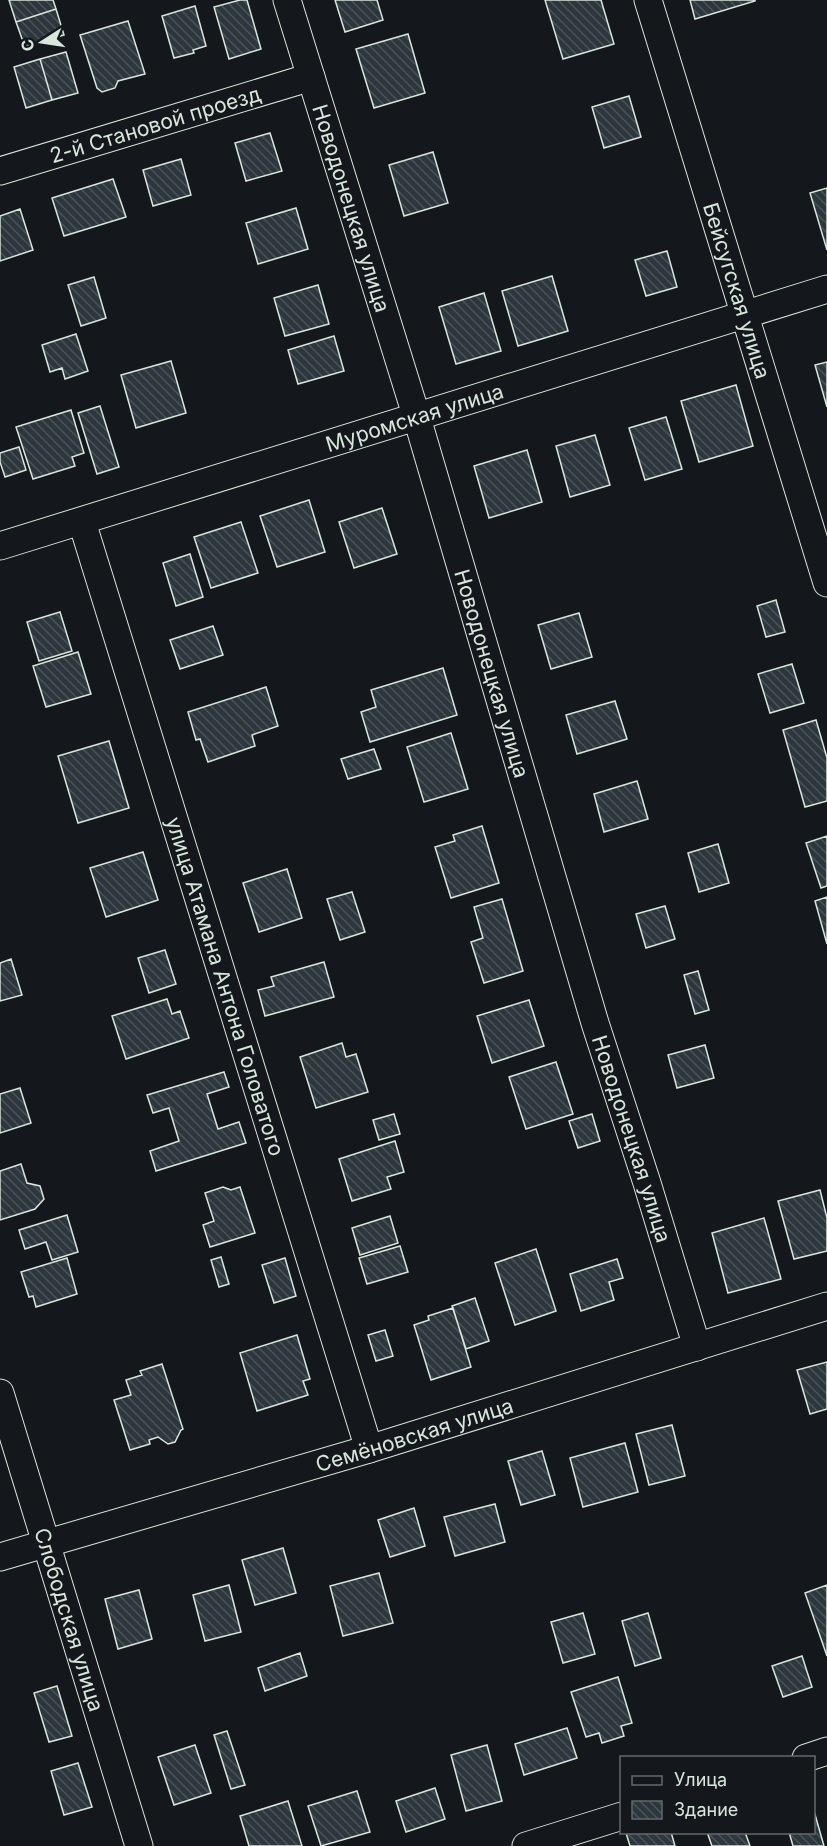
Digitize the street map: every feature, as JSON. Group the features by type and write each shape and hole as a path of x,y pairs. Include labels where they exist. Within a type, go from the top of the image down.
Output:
{"street":[{"name":"Новодонецкая улица","path":"287,0 417,418 595,1023 697,1347"},
{"name":"Бейсугская улица","path":"648,0 827,583"},
{"name":"2-й Становой проезд","path":"0,171 311,77"},
{"name":"Муромская улица","path":"0,546 827,289"},
{"name":"улица Атамана Антона Головатого","path":"82,522 369,1449"},
{"name":"Семёновская улица","path":"0,1557 369,1449 827,1306"},
{"name":"Слободская улица","path":"0,1393 139,1846"},
{"path":"812,1756 827,1751"},
{"path":"526,1846 620,1816"}],"building":[{"path":"9,0 53,0 56,9 16,22"},
{"path":"247,0 261,49 229,59 214,7"},
{"path":"335,0 377,0 383,20 345,32"},
{"path":"545,0 601,0 614,44 563,59"},
{"path":"690,0 755,0 755,1 695,19"},
{"path":"195,6 206,46 193,50 194,53 174,58 162,16"},
{"path":"56,9 64,35 25,47 16,22"},
{"path":"128,21 145,74 118,81 115,88 102,92 97,88 80,35"},
{"path":"408,34 425,93 374,108 356,49"},
{"path":"66,52 78,93 52,100 40,59"},
{"path":"40,59 52,100 26,108 14,67"},
{"path":"629,96 641,137 604,148 592,107"},
{"path":"270,133 282,171 246,181 235,143"},
{"path":"433,152 448,203 404,216 389,165"},
{"path":"181,159 191,195 153,206 143,170"},
{"path":"113,179 126,217 64,236 52,198"},
{"path":"827,188 827,250 810,193"},
{"path":"296,208 308,249 258,264 246,223"},
{"path":"20,209 33,250 0,261 0,216"},
{"path":"667,251 677,287 646,296 635,260"},
{"path":"552,276 568,331 518,346 502,291"},
{"path":"94,277 106,318 81,326 68,285"},
{"path":"318,285 329,324 285,336 274,298"},
{"path":"484,293 501,351 456,364 439,307"},
{"path":"76,334 88,371 65,379 62,368 50,372 42,345"},
{"path":"334,336 344,371 298,384 288,350"},
{"path":"171,361 186,413 136,428 121,375"},
{"path":"827,362 827,407 815,365"},
{"path":"736,385 753,446 699,462 681,401"},
{"path":"100,406 119,467 97,474 78,413"},
{"path":"71,410 84,453 72,457 75,466 33,479 16,427"},
{"path":"666,417 682,469 645,480 629,428"},
{"path":"595,435 610,485 570,497 556,446"},
{"path":"19,447 26,470 5,477 0,462 0,453"},
{"path":"527,450 542,502 489,518 474,466"},
{"path":"309,500 325,552 277,567 260,516"},
{"path":"382,508 397,554 354,568 339,522"},
{"path":"241,522 258,573 211,588 194,537"},
{"path":"190,554 203,597 176,606 163,563"},
{"path":"776,600 785,632 766,637 757,606"},
{"path":"60,612 72,651 39,661 27,622"},
{"path":"579,613 592,657 551,669 538,625"},
{"path":"213,626 223,655 180,669 170,640"},
{"path":"78,652 91,694 46,707 33,666"},
{"path":"792,664 804,703 770,713 758,674"},
{"path":"443,668 457,715 370,742 361,712 376,707 371,690"},
{"path":"266,687 278,726 252,735 255,746 208,762 200,739 196,740 188,712"},
{"path":"615,701 627,739 577,754 566,715"},
{"path":"816,720 827,758 827,801 805,807 783,730"},
{"path":"451,733 468,789 424,802 407,747"},
{"path":"109,741 129,808 78,823 58,756"},
{"path":"374,749 381,769 348,779 341,759"},
{"path":"637,781 648,819 604,832 594,794"},
{"path":"482,826 499,883 451,898 435,847 455,841 453,835"},
{"path":"827,836 827,886 821,888 806,843"},
{"path":"718,844 729,883 699,892 688,853"},
{"path":"143,852 158,900 106,917 90,868"},
{"path":"287,869 302,918 259,932 243,883"},
{"path":"352,892 365,932 340,940 327,899"},
{"path":"827,897 827,944 815,901"},
{"path":"502,899 523,971 484,983 471,942 483,938 474,907"},
{"path":"665,906 675,939 646,948 636,914"},
{"path":"165,950 176,984 149,993 138,958"},
{"path":"11,959 22,995 0,1001 0,963"},
{"path":"324,962 334,997 265,1016 258,990 274,986 271,977"},
{"path":"698,971 709,1010 695,1014 684,975"},
{"path":"167,999 172,1014 180,1011 189,1038 126,1059 112,1016"},
{"path":"529,1000 544,1046 492,1063 477,1016"},
{"path":"342,1043 346,1057 356,1054 368,1092 316,1108 300,1057"},
{"path":"705,1045 714,1078 677,1088 668,1055"},
{"path":"556,1062 573,1114 526,1129 509,1077"},
{"path":"224,1072 229,1087 207,1094 218,1129 239,1122 246,1143 156,1171 150,1151 179,1141 169,1108 153,1113 147,1095"},
{"path":"20,1088 31,1123 0,1133 0,1094"},
{"path":"394,1114 400,1134 379,1140 373,1120"},
{"path":"592,1114 600,1141 578,1148 569,1121"},
{"path":"395,1141 404,1172 387,1177 391,1189 352,1201 339,1159"},
{"path":"21,1164 27,1183 40,1186 44,1199 35,1209 0,1220 0,1171"},
{"path":"223,1187 231,1190 240,1187 255,1233 210,1247 203,1225 214,1221 205,1193"},
{"path":"820,1190 827,1218 827,1251 794,1259 778,1201"},
{"path":"67,1215 78,1252 52,1260 46,1242 25,1249 19,1230"},
{"path":"390,1216 398,1243 360,1255 352,1228"},
{"path":"764,1218 781,1279 728,1293 712,1233"},
{"path":"400,1246 408,1272 367,1284 359,1258"},
{"path":"536,1249 556,1311 515,1325 495,1263"},
{"path":"221,1257 229,1284 219,1287 211,1260"},
{"path":"67,1258 77,1294 36,1307 33,1296 29,1297 21,1272"},
{"path":"285,1258 296,1296 274,1303 262,1265"},
{"path":"617,1259 623,1278 609,1282 614,1300 581,1311 570,1274"},
{"path":"475,1298 489,1341 466,1349 452,1306"},
{"path":"453,1308 471,1367 431,1380 414,1325 429,1320 428,1316"},
{"path":"385,1330 393,1356 376,1361 368,1335"},
{"path":"297,1335 310,1379 303,1381 308,1395 257,1411 240,1353"},
{"path":"827,1362 827,1409 810,1414 797,1370"},
{"path":"162,1364 183,1429 175,1442 168,1444 158,1437 149,1440 150,1444 130,1450 114,1400 131,1395 126,1380 142,1375 140,1371"},
{"path":"672,1425 685,1476 649,1485 636,1434"},
{"path":"625,1443 638,1492 583,1507 570,1458"},
{"path":"542,1451 555,1495 521,1505 508,1461"},
{"path":"495,1504 505,1542 455,1556 444,1517"},
{"path":"414,1508 425,1546 390,1557 378,1520"},
{"path":"283,1548 296,1593 255,1605 242,1560"},
{"path":"379,1573 393,1623 343,1636 330,1586"},
{"path":"229,1585 241,1632 205,1641 193,1595"},
{"path":"827,1585 827,1656 805,1593"},
{"path":"139,1590 152,1639 118,1649 105,1599"},
{"path":"583,1613 595,1654 563,1663 551,1622"},
{"path":"648,1613 661,1658 635,1666 622,1621"},
{"path":"300,1653 307,1676 265,1691 258,1668"},
{"path":"802,1656 812,1687 783,1697 772,1666"},
{"path":"618,1677 632,1723 621,1726 624,1736 602,1743 599,1733 586,1737 571,1692"},
{"path":"57,1686 72,1736 49,1742 34,1693"},
{"path":"567,1728 577,1758 524,1775 515,1744"},
{"path":"227,1731 245,1785 231,1789 214,1735"},
{"path":"195,1745 211,1793 174,1805 158,1757"},
{"path":"487,1745 502,1801 466,1811 451,1755"},
{"path":"78,1763 92,1807 64,1815 51,1771"},
{"path":"435,1788 445,1819 406,1832 396,1801"},
{"path":"357,1791 370,1832 321,1846 308,1806"},
{"path":"288,1801 302,1846 249,1846 240,1816"},
{"path":"815,1814 824,1846 793,1846 790,1834 815,1834"},
{"path":"626,1834 672,1834 675,1846 630,1846"},
{"path":"708,1834 746,1834 750,1846 712,1846"}]}
